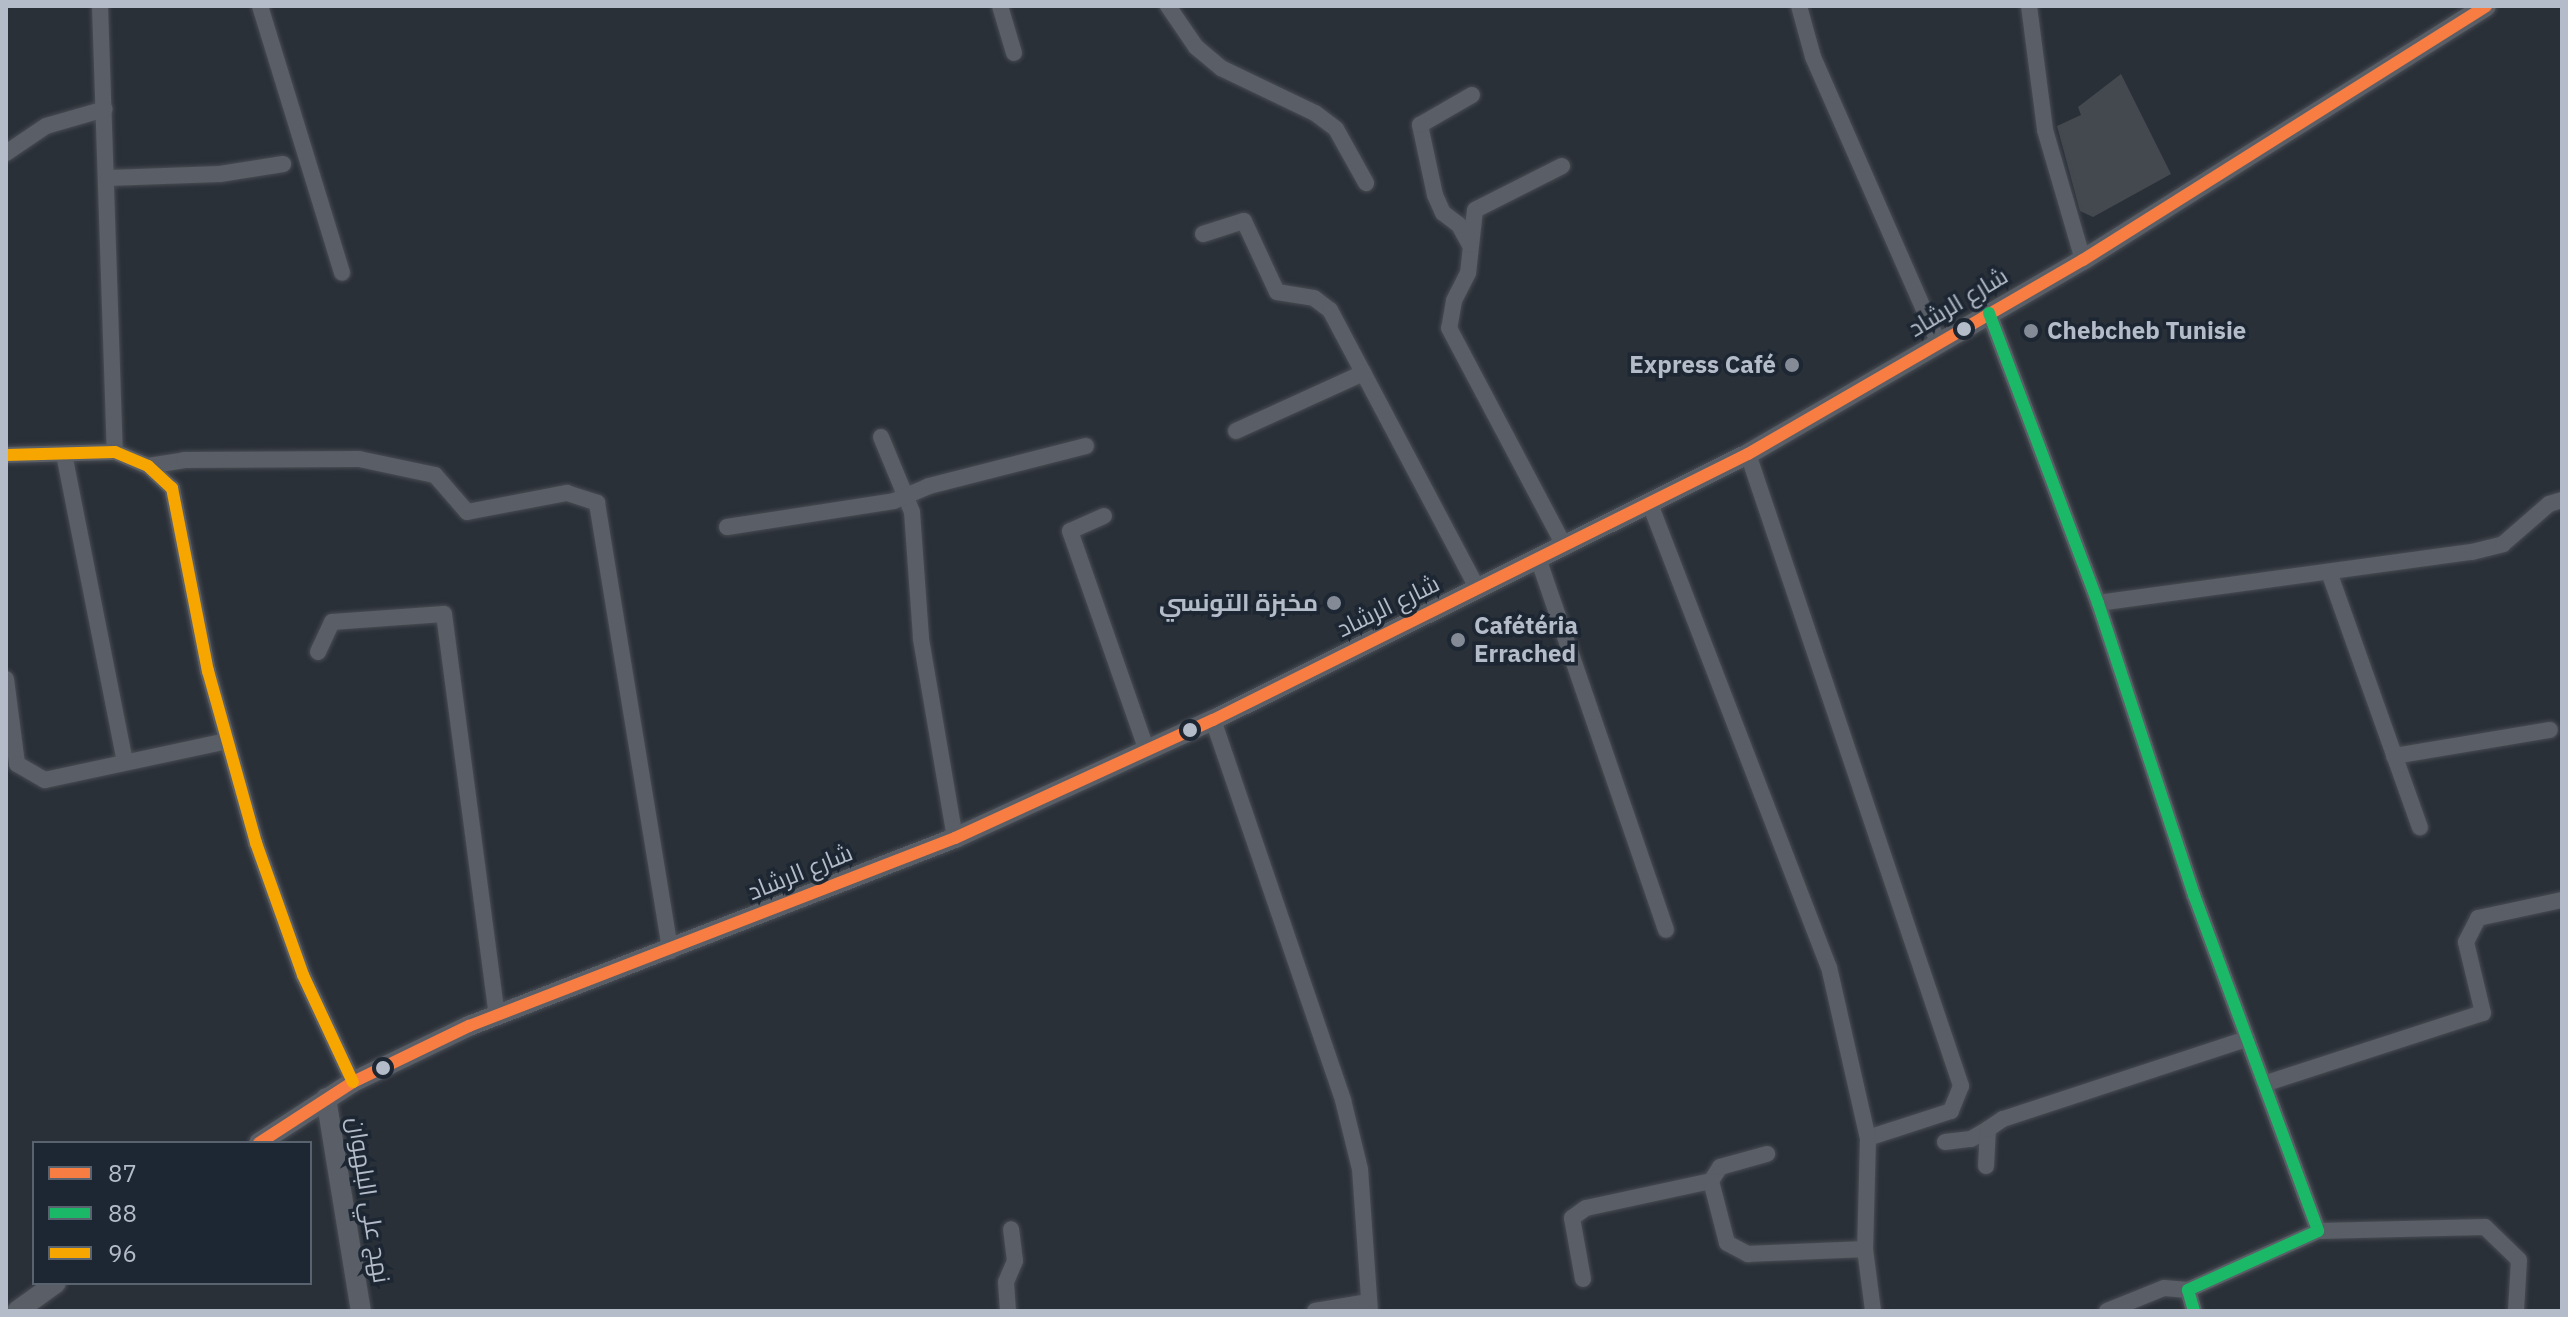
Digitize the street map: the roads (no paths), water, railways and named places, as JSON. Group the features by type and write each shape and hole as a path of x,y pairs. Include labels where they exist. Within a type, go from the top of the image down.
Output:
{"street":[{"path":"100,6 115,452"},
{"path":"260,6 342,273"},
{"path":"1000,6 1014,53"},
{"path":"1168,6 1196,47 1221,68 1315,113 1336,129 1366,183"},
{"path":"1799,6 1813,57 1939,344"},
{"path":"2029,6 2045,130 2083,260"},
{"name":"شارع الرشاد","path":"262,1141 353,1082 497,1015 670,951 955,838 1213,720 1539,561 1748,454 2083,260 2486,6"},
{"path":"1472,95 1420,125 1435,195 1473,250"},
{"path":"6,153 46,126 105,109"},
{"path":"108,178 220,174 283,164"},
{"path":"1562,166 1475,210 1473,250 1449,328 1565,547"},
{"path":"1203,234 1244,221 1277,292 1314,298 1330,310 1478,590"},
{"path":"1989,313 2098,603 2247,1039 2267,1083 2318,1231"},
{"path":"1236,431 1363,373"},
{"path":"881,437 908,498 921,639 955,838"},
{"path":"727,527 908,498 929,486 1086,446"},
{"path":"6,455 115,452 148,466 172,488 227,741 303,975 353,1082"},
{"path":"64,454 125,762"},
{"path":"1748,454 1961,1086 1951,1111 1868,1138"},
{"path":"148,466 184,460 359,459 435,475 467,512 567,493 597,503 670,951"},
{"path":"2098,603 2329,572 2503,544 2549,504 2562,500"},
{"path":"1650,504 1829,967 1868,1138 1865,1249 1873,1311"},
{"path":"1104,516 1070,531 1147,751"},
{"path":"1539,561 1666,930"},
{"path":"2329,572 2420,827"},
{"path":"318,652 332,622 444,614 497,1015"},
{"path":"6,679 17,764 45,780 227,741"},
{"path":"1213,720 1343,1100 1360,1169 1369,1306 1315,1311"},
{"path":"2394,756 2550,730"},
{"path":"2267,1083 2483,1013 2466,942 2478,918 2562,900"},
{"path":"1945,1142 1971,1139 2003,1119 2247,1039"},
{"name":"نهج علي البلهوان","path":"326,1098 361,1311"},
{"path":"1986,1166 1988,1129"},
{"path":"1583,1279 1572,1218 1586,1208 1711,1181 1720,1167 1767,1154"},
{"path":"1711,1181 1727,1243 1748,1254 1865,1249"},
{"path":"2107,1311 2164,1288 2188,1290 2318,1231 2485,1227 2519,1260 2516,1311"},
{"path":"1008,1311 1006,1282 1015,1261 1011,1229"},
{"path":"17,1311 53,1285"},
{"path":"2188,1290 2194,1311"}],"place":[{"name":"Chebcheb Tunisie","path":"2031,331"},
{"name":"Express Café","path":"1792,365"},
{"name":"مخبزة التونسي","path":"1334,603"},
{"name":"Cafétéria Errached","path":"1458,640"}]}
